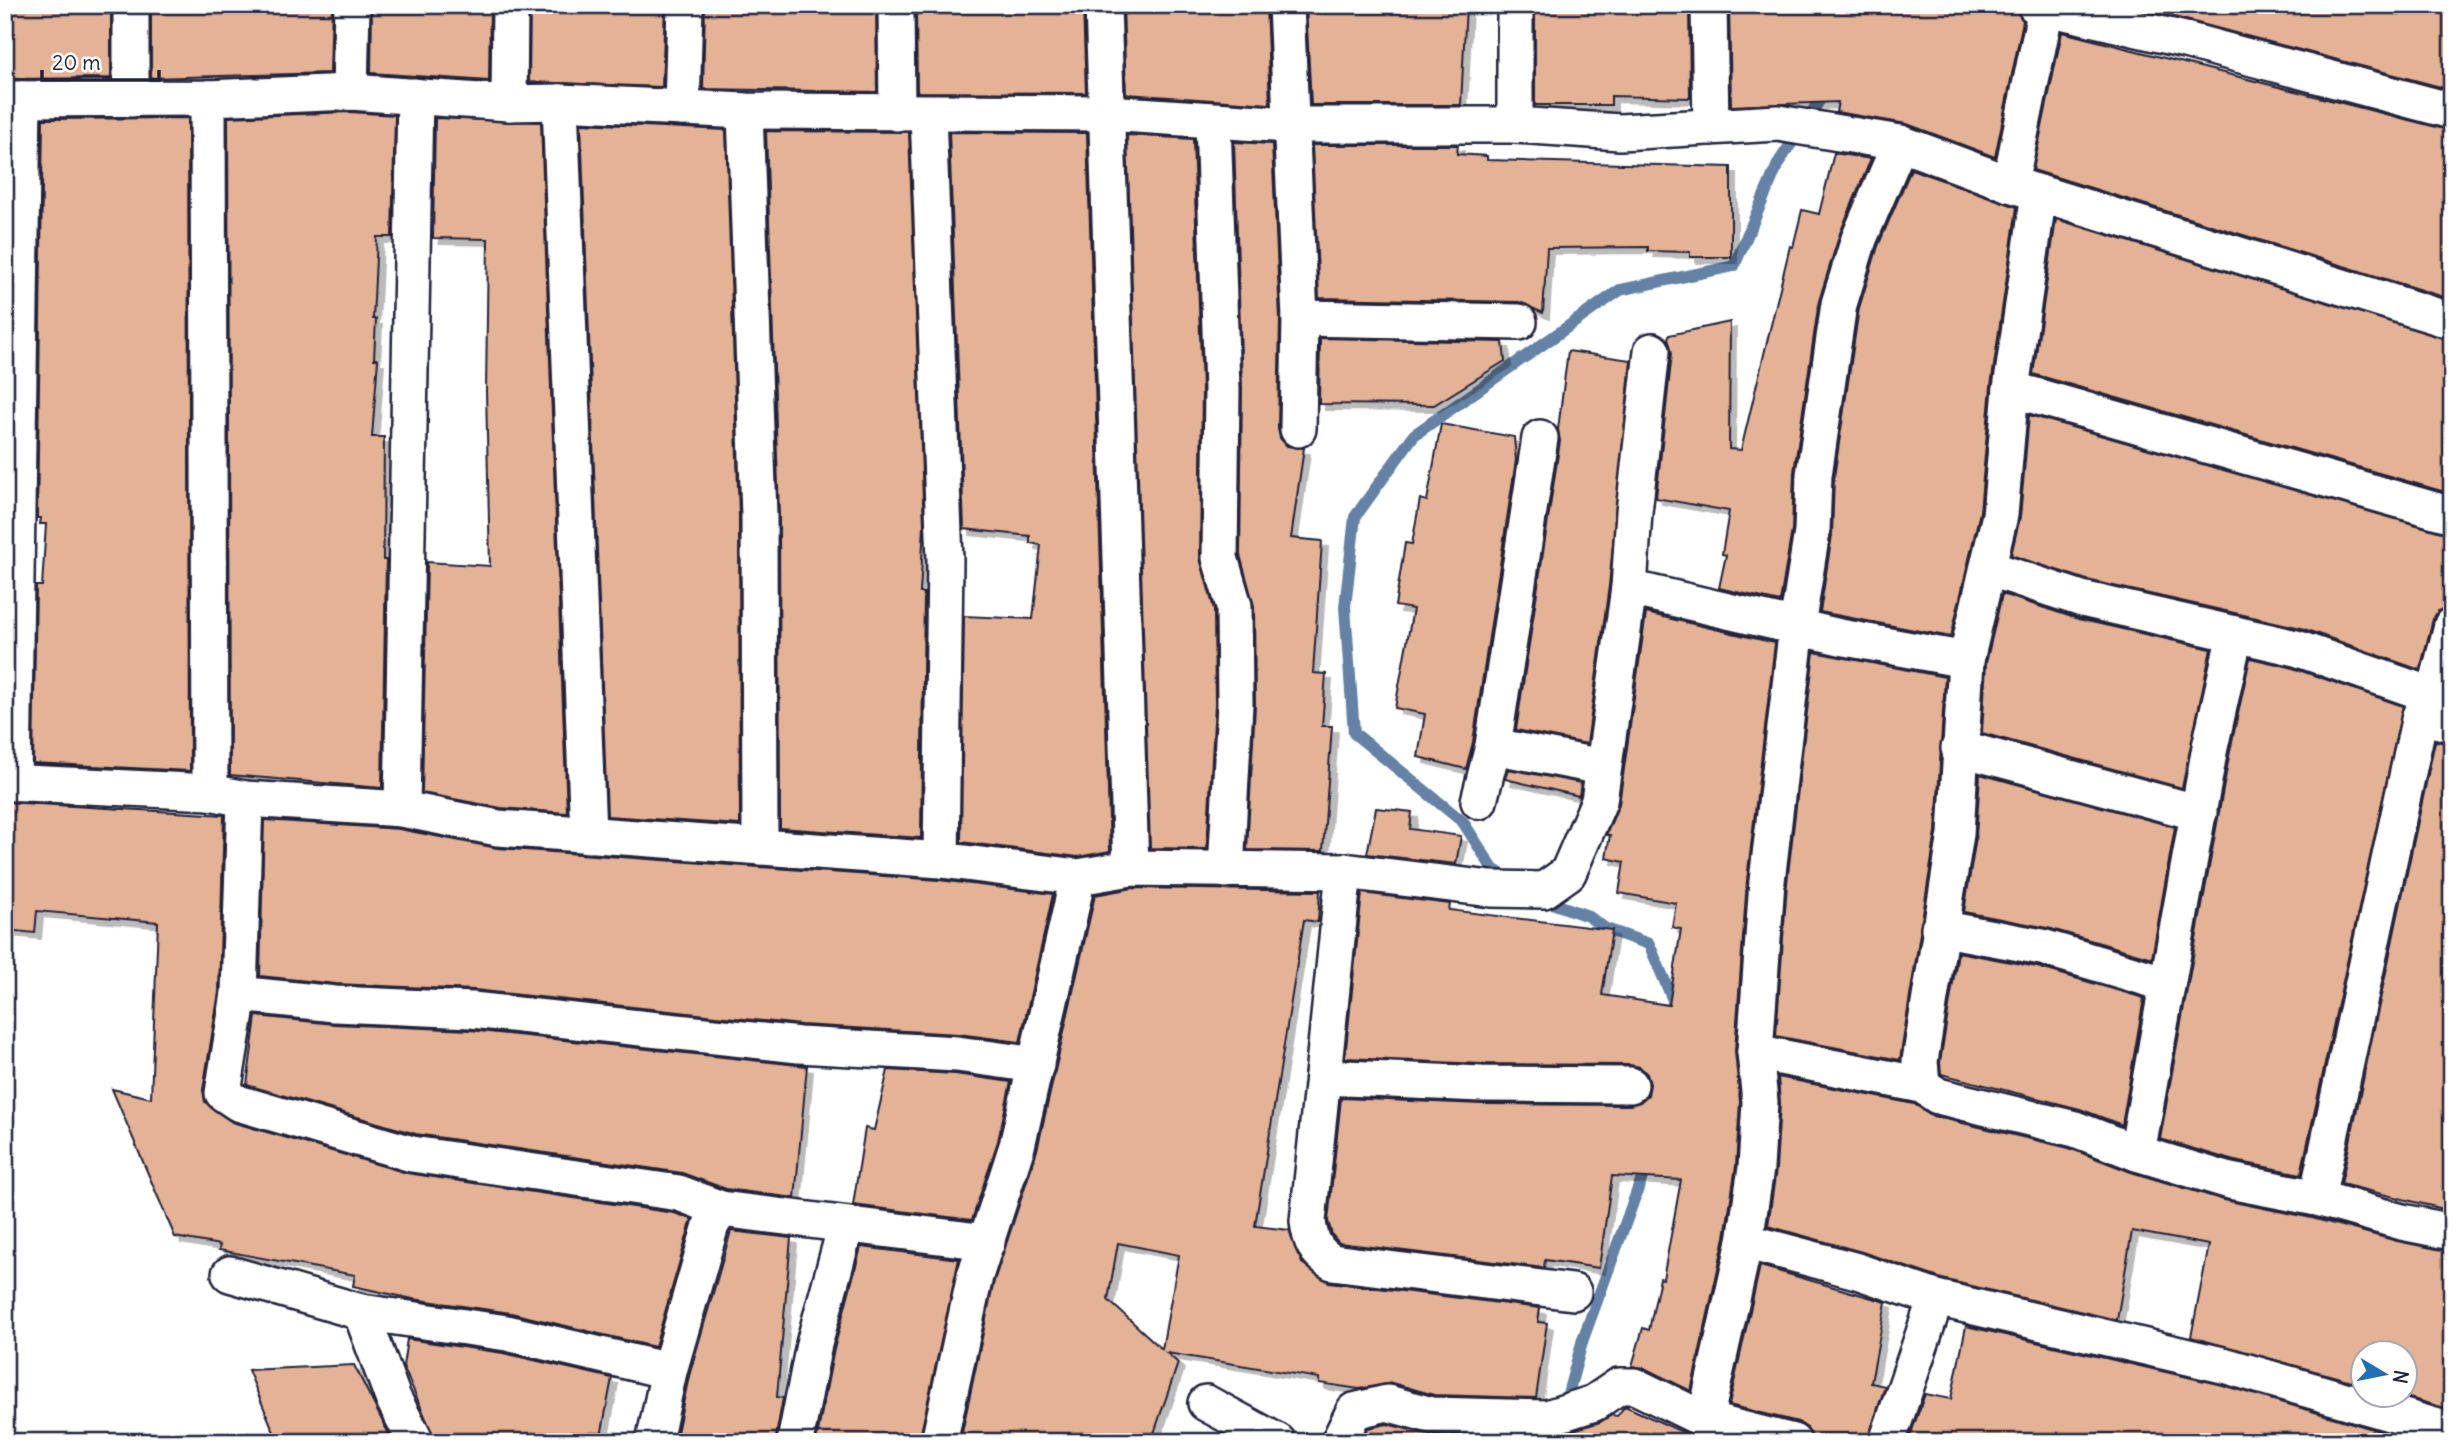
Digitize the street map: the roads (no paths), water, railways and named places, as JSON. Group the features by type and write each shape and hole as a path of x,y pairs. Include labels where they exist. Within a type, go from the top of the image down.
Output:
{"street":[{"path":"131,5 131,99"},
{"path":"350,92 352,5"},
{"path":"509,103 510,5"},
{"path":"682,108 685,5"},
{"path":"895,5 913,113 945,560 941,860"},
{"path":"1102,5 1131,868"},
{"path":"1286,5 1289,125 1300,317 1298,429"},
{"path":"1515,5 1515,125"},
{"path":"1709,5 1711,127"},
{"path":"1922,1085 1920,1061 1956,834 1966,660 2000,515 2041,7 2185,40 2452,111"},
{"path":"1653,351 1634,512 1629,588 1599,801 1568,873 1544,890 1514,890 1345,871 1131,868 1077,877 941,860 498,828 402,809 245,799 210,792 9,783 14,99 208,98 350,92 509,103 560,102 745,111 1107,113 1289,125 1515,125 1620,132 1778,123 1900,143 2025,188 2452,321"},
{"path":"402,809 415,96"},
{"path":"208,98 210,792"},
{"path":"560,102 588,835"},
{"path":"745,111 759,516 760,847"},
{"path":"1213,121 1222,389 1220,558 1234,606 1235,704 1226,870"},
{"path":"1705,1420 1745,1241 1756,1168 1760,1102 1755,1052 1766,894 1797,626 1812,532 1814,475 1839,304 1859,239 1900,143"},
{"path":"1300,317 1519,322"},
{"path":"2011,389 2452,516"},
{"path":"1479,801 1493,746 1540,438"},
{"path":"1988,568 2082,599 2295,648 2435,712"},
{"path":"1629,588 1966,660"},
{"path":"2317,1198 2435,712 2452,625"},
{"path":"2137,1153 2199,813 2235,634"},
{"path":"1493,746 1602,767"},
{"path":"1959,748 2199,813"},
{"path":"245,799 239,994 223,1093 238,1103 412,1154 679,1193 721,1209 986,1242"},
{"path":"1345,871 1308,1221 1310,1237 1319,1254 1332,1262 1573,1292"},
{"path":"939,1442 975,1276 1017,1146 1077,877"},
{"path":"1939,928 2042,947 2167,984"},
{"path":"239,994 335,1003 472,1010 799,1045 957,1054 1036,1065"},
{"path":"1755,1052 1922,1085 1938,1096 2075,1129 2137,1153 2230,1181 2317,1198 2402,1222 2452,1232"},
{"path":"1323,1077 1481,1084 1630,1085"},
{"path":"654,1442 669,1371 711,1225 721,1209"},
{"path":"795,1442 814,1344 846,1226"},
{"path":"1745,1241 1857,1271 1936,1298 2227,1366 2452,1431"},
{"path":"230,1274 361,1312 508,1333 669,1371"},
{"path":"1887,1442 1936,1298"},
{"path":"361,1312 393,1398 416,1442"},
{"path":"1339,1442 1353,1411 1368,1405 1387,1403 1431,1415 1547,1418 1594,1403 1619,1386 1635,1386 1705,1420 1793,1442"},
{"path":"1206,1403 1278,1442"}],"waterway":[{"path":"1511,880 1493,869 1463,822 1354,733 1345,607 1355,517 1414,435 1620,290 1734,266 1779,162 1825,92"},
{"path":"1541,899 1588,916 1606,929 1649,944 1673,1000 1673,1009"},
{"path":"1564,1408 1583,1339 1647,1164"}]}
